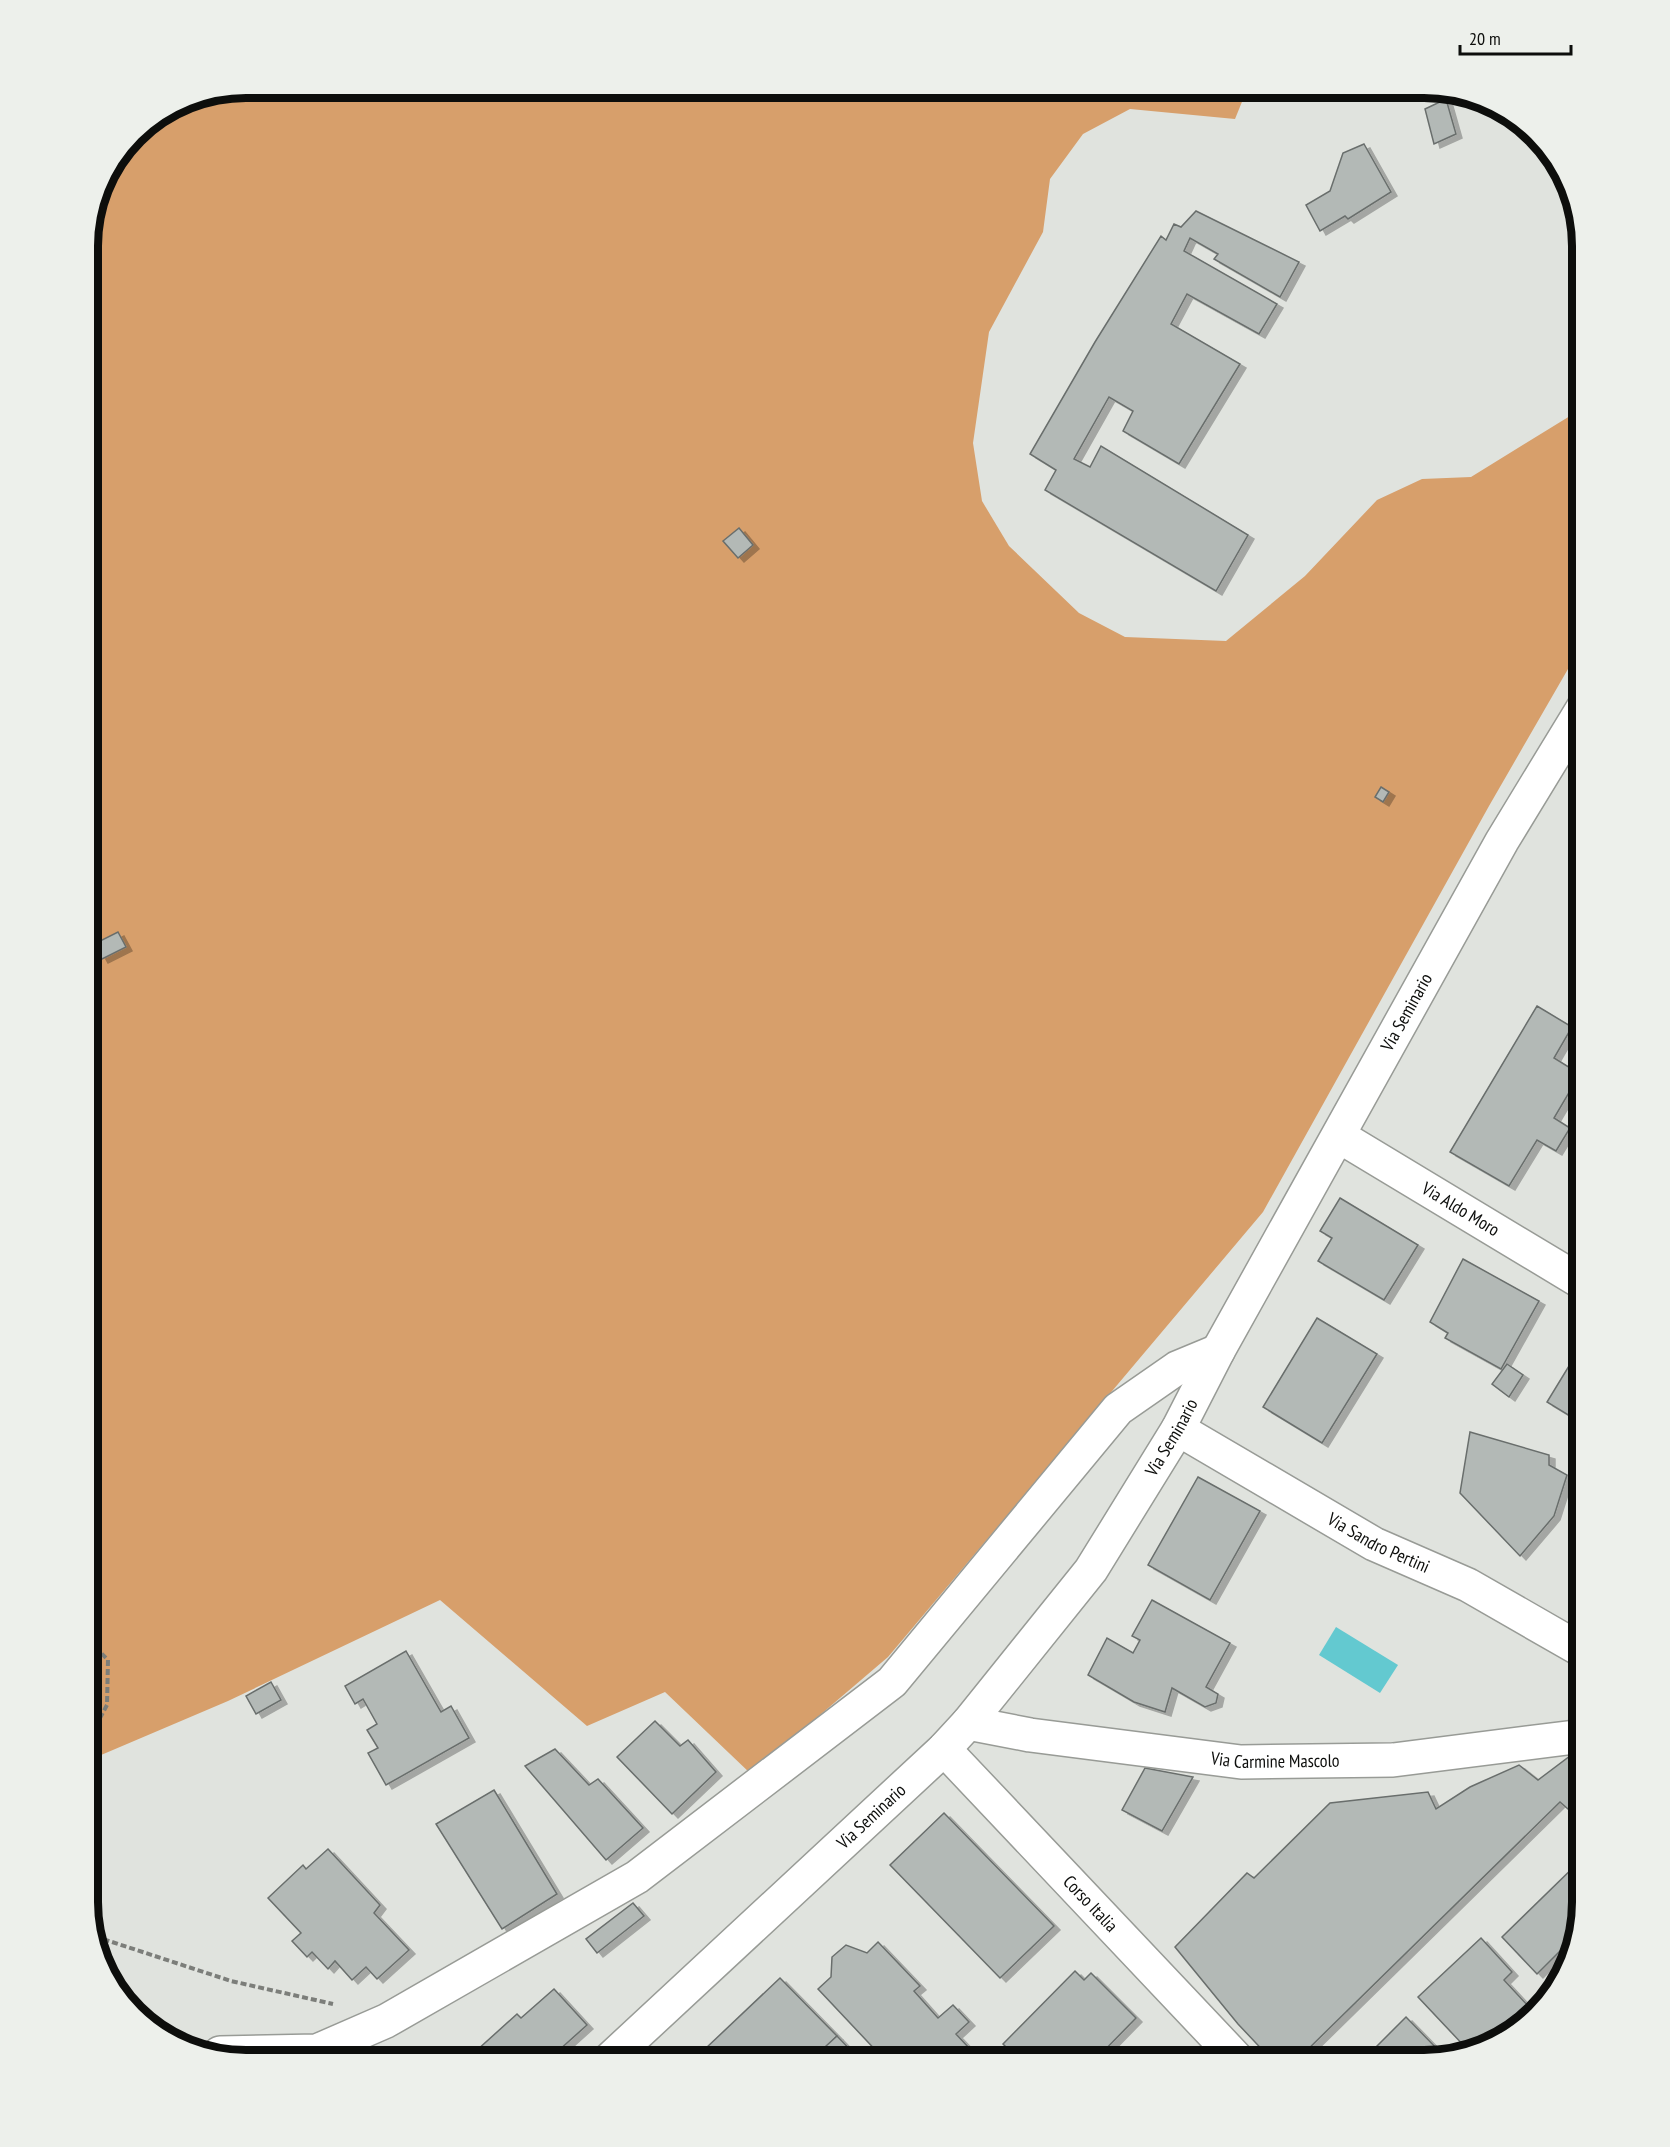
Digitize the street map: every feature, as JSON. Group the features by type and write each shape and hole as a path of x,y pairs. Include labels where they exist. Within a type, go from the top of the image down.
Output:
{"street":[{"name":"Via Seminario","path":"620,2050 944,1749 968,1724 1091,1570 1178,1429 1218,1351 1502,841 1572,726"},
{"name":"Via Aldo Moro","path":"1339,1136 1572,1276"},
{"path":"319,2050 386,2021 637,1877 892,1682 1118,1409 1177,1368 1218,1351"},
{"name":"Via Sandro Pertini","path":"1178,1429 1374,1544 1468,1585 1572,1645"},
{"name":"Via Carmine Mascolo","path":"968,1724 1030,1736 1241,1762 1393,1760 1572,1737"},
{"name":"Corso Italia","path":"944,1749 1229,2050"}],"path":[{"path":"97,1649 108,1660 107,1705 97,1723"},
{"path":"98,1913 103,1940 231,1981 332,2003 386,2021"}],"shaded area":[{"path":"245,97 1244,98 1235,119 1130,109 1083,134 1050,179 1043,232 989,332 973,443 982,501 1009,546 1079,613 1125,637 1226,641 1305,576 1377,500 1422,479 1471,477 1572,415 1572,662 1489,806 1263,1212 888,1657 751,1774 665,1692 587,1726 440,1600 228,1701 97,1757 98,235 100,216 109,189 122,163 148,134 163,122 198,105 216,100"}],"water":[{"path":"1336,1627 1398,1665 1380,1693 1319,1655"}],"building":[{"path":"1446,99 1456,134 1434,144 1425,109"},
{"path":"1364,144 1391,192 1348,219 1345,216 1320,231 1306,205 1330,191 1343,153"},
{"path":"1196,211 1299,262 1280,297 1214,259 1218,254 1190,238 1184,251 1277,304 1259,334 1187,294 1171,324 1240,364 1179,464 1123,431 1133,411 1109,397 1074,459 1090,467 1101,446 1248,535 1216,591 1045,490 1056,470 1030,454 1095,342 1161,236 1166,240 1174,224 1181,227"},
{"path":"739,528 753,545 738,558 723,541"},
{"path":"1381,787 1389,792 1383,802 1375,797"},
{"path":"118,932 126,947 102,959 98,951 98,942"},
{"path":"1537,1006 1572,1027 1554,1058 1572,1069 1572,1088 1554,1118 1570,1128 1556,1151 1537,1140 1509,1186 1450,1152"},
{"path":"1340,1198 1418,1245 1384,1300 1318,1261 1332,1238 1320,1231"},
{"path":"1463,1259 1539,1301 1501,1369 1445,1338 1448,1333 1430,1322"},
{"path":"1317,1318 1377,1354 1322,1443 1263,1407"},
{"path":"1572,1361 1572,1417 1547,1402"},
{"path":"1507,1364 1523,1375 1509,1397 1492,1384"},
{"path":"1470,1432 1549,1455 1549,1465 1567,1475 1554,1516 1520,1556 1460,1493"},
{"path":"1198,1477 1260,1511 1210,1600 1148,1565"},
{"path":"1152,1600 1230,1643 1206,1687 1218,1694 1216,1703 1205,1707 1172,1688 1165,1712 1134,1702 1088,1675 1107,1638 1133,1653 1140,1640 1132,1636"},
{"path":"406,1651 441,1712 451,1706 469,1738 386,1785 368,1753 378,1748 367,1730 377,1724 363,1699 355,1704 345,1686"},
{"path":"271,1682 281,1700 256,1714 246,1696"},
{"path":"655,1721 680,1746 688,1740 716,1772 672,1814 617,1757"},
{"path":"555,1749 589,1785 598,1779 643,1828 606,1860 525,1766"},
{"path":"1572,1756 1572,1805 1568,1809 1560,1802 1307,2050 1263,2050 1238,2024 1175,1947 1247,1873 1254,1878 1330,1803 1428,1792 1436,1809 1470,1787 1519,1765 1538,1780"},
{"path":"1145,1768 1193,1777 1162,1831 1122,1810"},
{"path":"494,1790 557,1894 502,1929 436,1824"},
{"path":"944,1813 1054,1926 1000,1978 890,1865"},
{"path":"328,1849 380,1905 374,1913 409,1950 377,1979 366,1967 352,1980 335,1961 328,1969 312,1952 307,1957 292,1941 301,1933 268,1898 303,1865 306,1869"},
{"path":"1572,1869 1571,1921 1567,1940 1565,1946 1537,1974 1502,1937"},
{"path":"633,1903 644,1916 597,1953 586,1939"},
{"path":"1481,1938 1512,1972 1504,1980 1529,2006 1507,2025 1472,2042 1462,2044 1418,1997"},
{"path":"878,1942 920,1986 914,1991 938,2018 953,2005 969,2022 956,2034 970,2049 875,2050 818,1989 831,1977 832,1957 846,1945 867,1953"},
{"path":"1075,1971 1084,1980 1091,1973 1136,2018 1105,2050 1009,2050 1003,2044"},
{"path":"780,1978 837,2036 822,2050 705,2049"},
{"path":"554,1989 587,2025 559,2050 477,2050 517,2014 521,2018"},
{"path":"1406,2017 1437,2049 1425,2050 1373,2050"},
{"path":"837,2036 850,2050 822,2050"}]}
